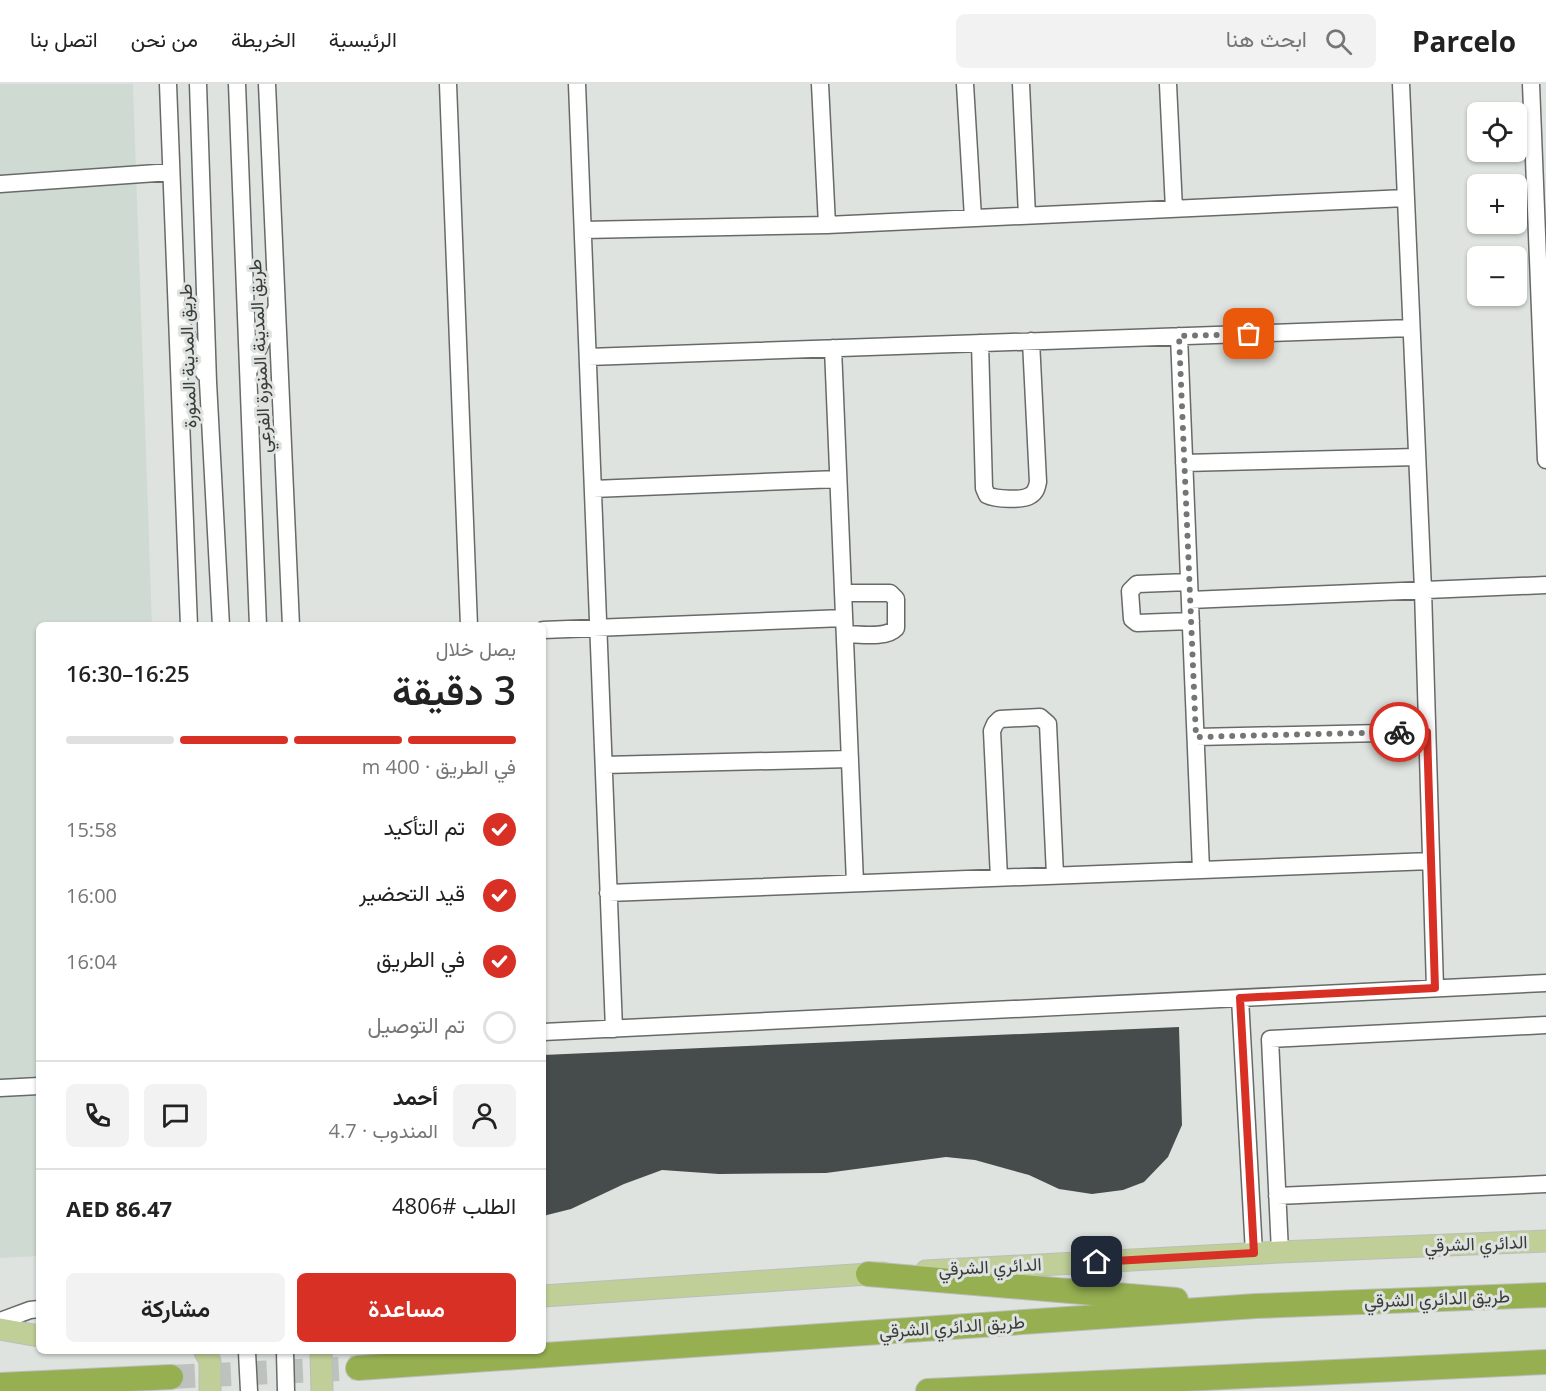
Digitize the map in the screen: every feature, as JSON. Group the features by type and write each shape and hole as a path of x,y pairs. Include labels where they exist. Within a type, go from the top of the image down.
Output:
{"highway":[{"path":"868,1274 1257,1306"},
{"name":"طريق الدائري الشرقي","path":"358,1368 1257,1306 1546,1295"},
{"path":"928,1391 1546,1362"},
{"path":"0,1384 171,1377"},
{"path":"1163,1391 1242,1377"}],"main road":[{"name":"الدائري الشرقي","path":"546,1296 868,1274 1254,1253 1546,1241"},
{"path":"0,1325 36,1322"},
{"path":"0,1325 36,1335"},
{"path":"207,1354 210,1361 210,1391"},
{"path":"321,1354 322,1391"}],"street":[{"path":"168,84 189,622"},
{"name":"طريق المدينة المنورة","path":"198,84 208,382 221,622"},
{"path":"237,84 258,622"},
{"name":"طريق المدينة المنورة الفرعي","path":"267,84 291,622"},
{"path":"448,84 469,622"},
{"path":"577,84 614,1029"},
{"path":"819,84 827,225"},
{"path":"965,84 973,218"},
{"path":"1021,84 1027,216"},
{"path":"1168,84 1174,209"},
{"path":"1401,84 1423,590 1435,988"},
{"path":"1531,84 1546,460"},
{"path":"0,184 171,172"},
{"path":"583,230 827,225 1406,198"},
{"path":"248,374 277,306"},
{"path":"177,314 208,382"},
{"path":"588,357 1412,328"},
{"path":"1179,336 1201,870"},
{"path":"980,343 984,488 987,495 994,498 1025,498 1036,490 1038,482 1031,341"},
{"path":"833,348 855,883"},
{"path":"1184,463 1417,457"},
{"path":"593,489 838,479"},
{"path":"1189,582 1137,584 1130,591 1134,621 1137,623 1191,621"},
{"path":"1190,600 1546,585"},
{"path":"546,630 844,626 886,634 894,631 896,628 896,599 890,593 843,593"},
{"path":"999,878 992,731 1000,719 1040,717 1048,724 1055,875"},
{"path":"1196,737 1427,732"},
{"path":"604,765 849,759"},
{"path":"608,892 1431,861"},
{"path":"546,1032 1546,982"},
{"path":"1240,998 1254,1253"},
{"path":"1280,1252 1269,1039 1546,1025"},
{"path":"0,1088 36,1086"},
{"path":"1277,1196 1546,1184"},
{"path":"0,1325 36,1309"},
{"path":"247,1354 249,1391"},
{"path":"285,1354 286,1391"}],"shaded area":[{"path":"0,84 133,84 152,622 36,622 36,1256 0,1258"}],"building":[{"path":"1179,1027 1182,1125 1168,1157 1144,1182 1123,1190 1092,1194 1059,1189 1029,1175 975,1160 946,1157 826,1173 719,1174 662,1170 624,1184 571,1209 546,1215 546,1055"}],"tunnel":[{"path":"171,1377 358,1368"}],"way so far":[{"path":"1249,334 1179,336 1196,737 1399,732"}],"route":[{"path":"1097,1262 1254,1253 1240,998 1435,988 1427,732 1399,732"}]}
